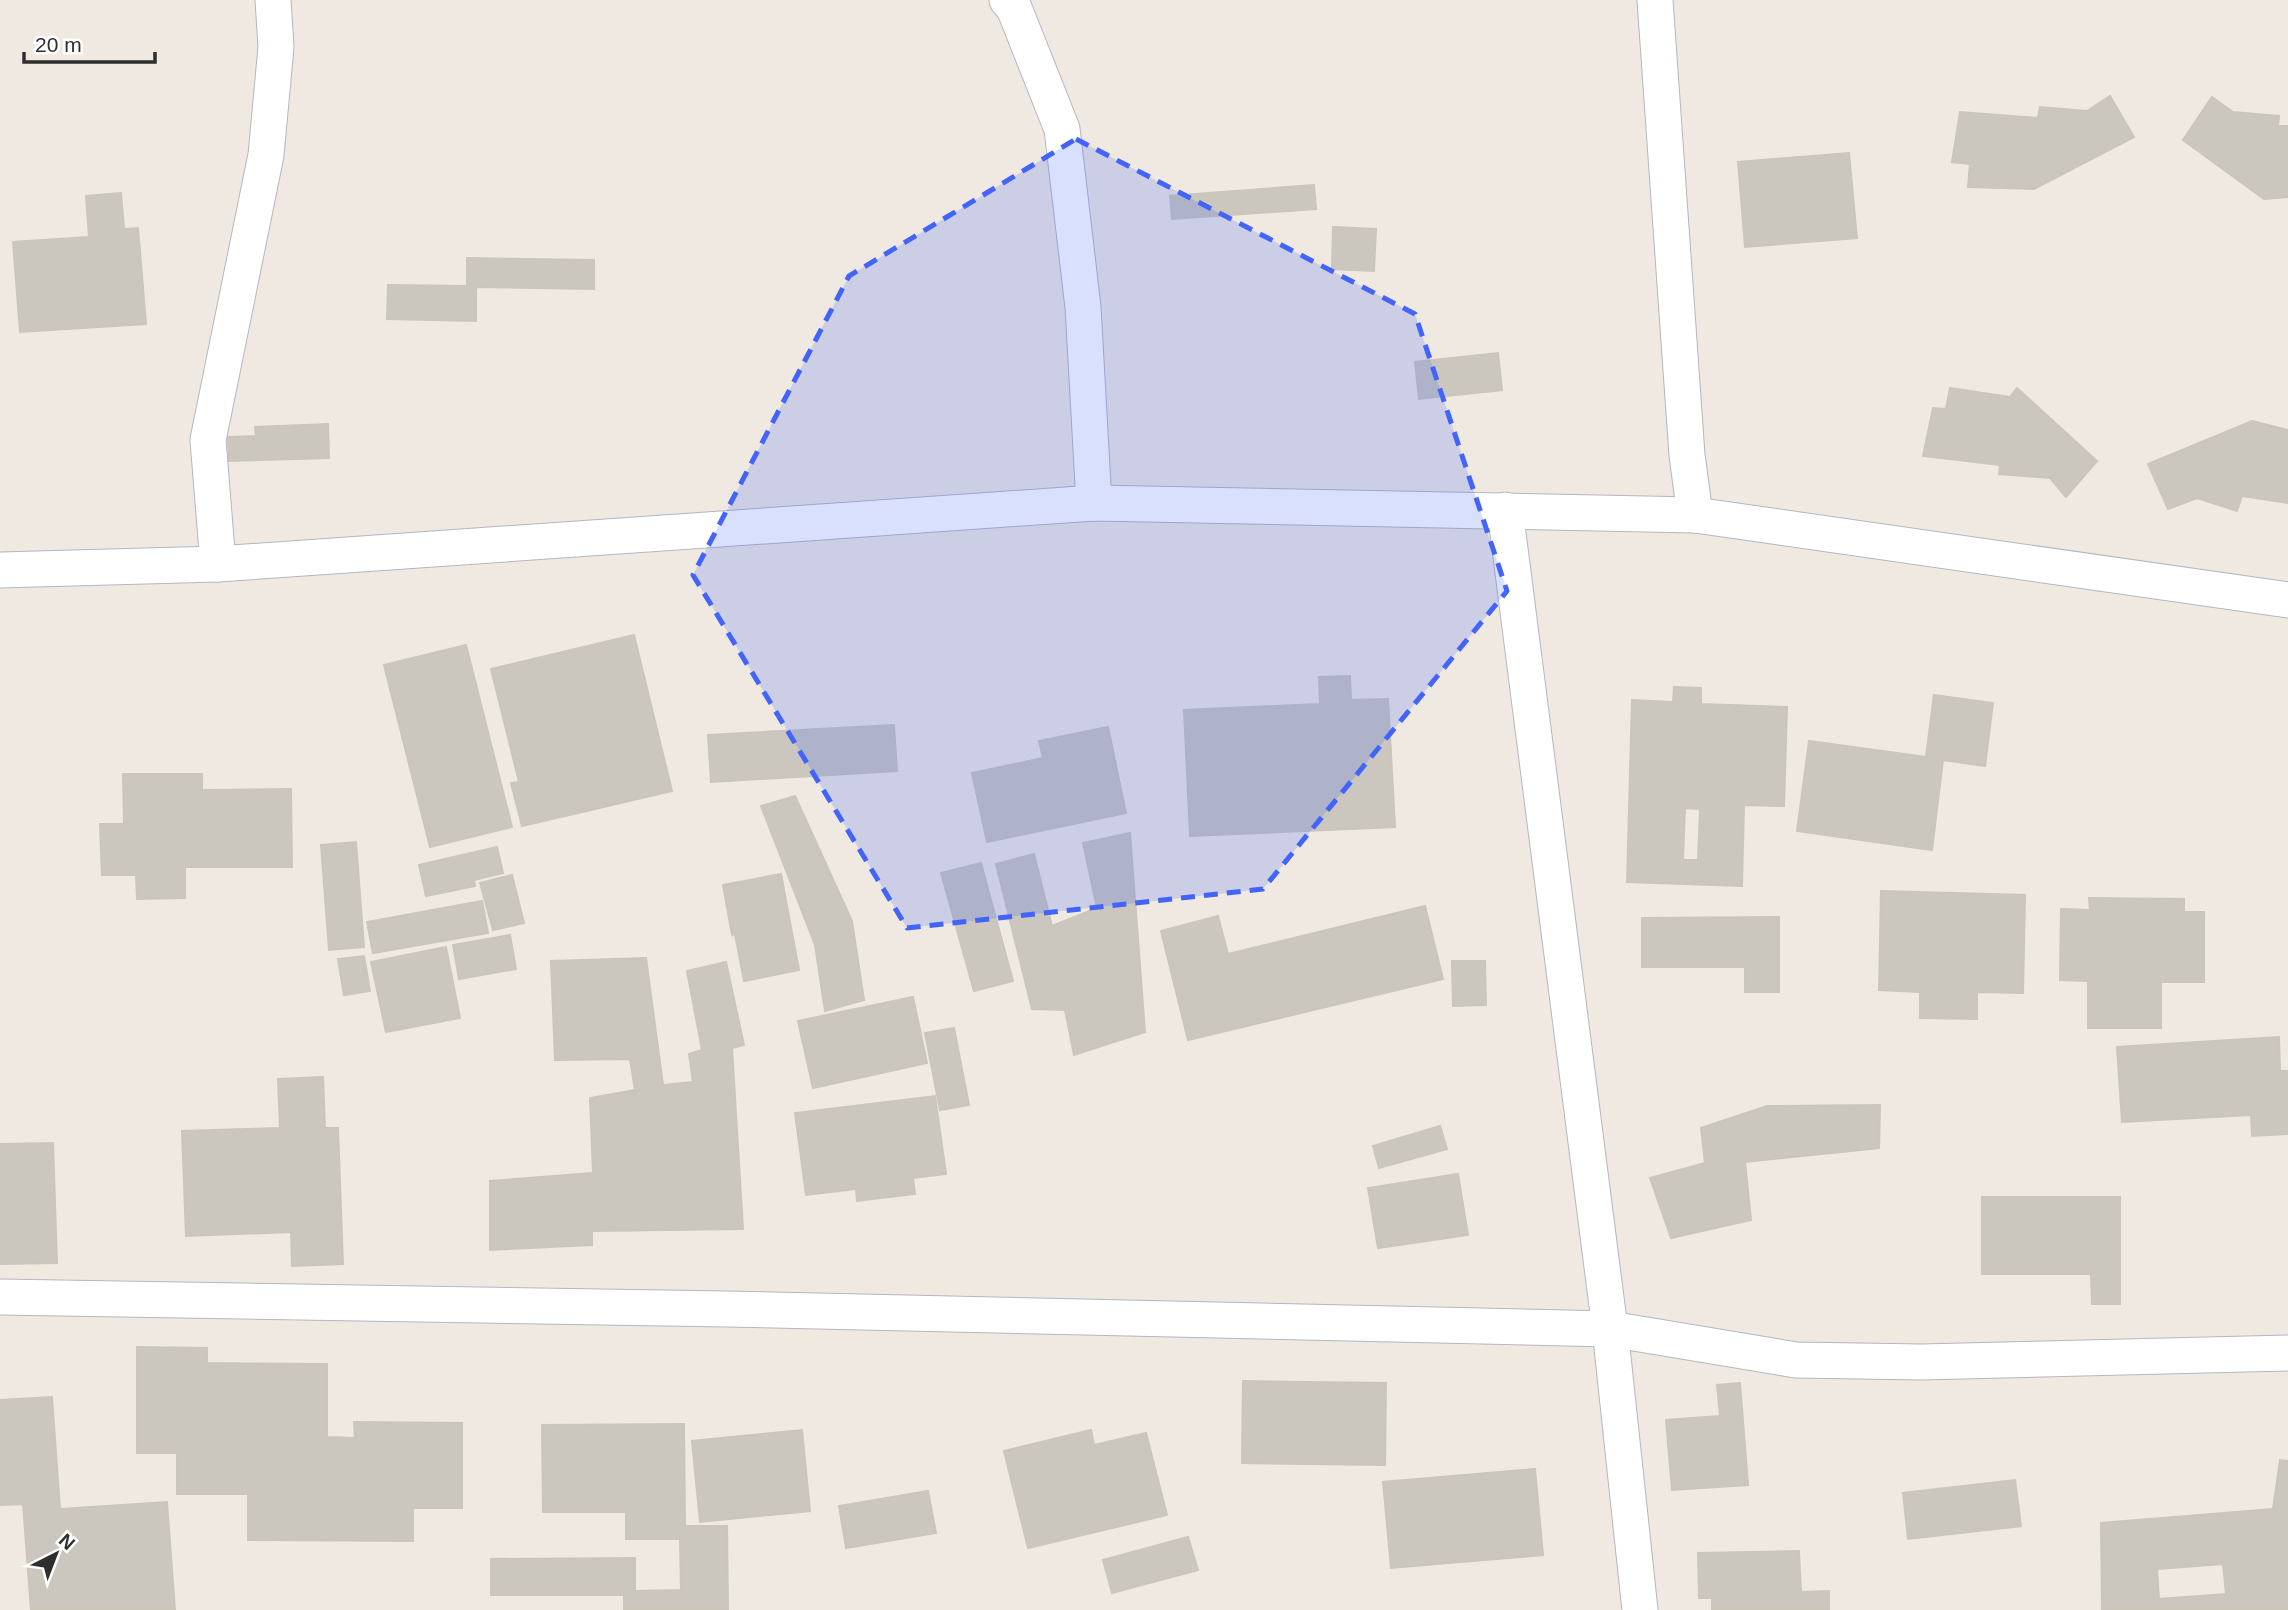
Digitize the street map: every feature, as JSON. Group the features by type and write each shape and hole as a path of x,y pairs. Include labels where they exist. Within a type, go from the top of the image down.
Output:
{"street":[{"path":"218,564 208,440 266,155 276,47 273,0"},
{"path":"1007,0 1014,8 1062,129 1083,307 1094,503"},
{"path":"1655,0 1686,455 1695,515"},
{"path":"0,570 218,564 1094,503 1695,515 2288,600"},
{"path":"1505,510 1610,1329 1640,1610"},
{"path":"0,1297 1610,1329 1796,1360 1922,1362 2288,1353"}],"highlighted area":[{"path":"1076,139 1415,314 1507,591 1263,889 907,928 693,575 849,276"}],"building":[{"path":"2110,96 2134,137 2034,189 1968,187 1970,164 1952,162 1960,112 2038,118 2040,107 2087,111"},
{"path":"2212,97 2233,112 2279,116 2278,126 2288,126 2288,197 2264,199 2183,140"},
{"path":"1849,153 1857,238 1745,247 1738,162"},
{"path":"1314,185 1316,209 1172,219 1170,196"},
{"path":"121,193 124,229 138,228 146,324 20,332 13,242 89,237 86,196"},
{"path":"1333,227 1376,229 1374,271 1332,269"},
{"path":"467,258 594,260 594,289 476,287 476,321 387,319 388,285 467,286"},
{"path":"1498,353 1502,390 1419,399 1415,362"},
{"path":"1950,388 2010,397 2017,388 2097,461 2066,497 2050,478 1999,474 2000,465 1923,456 1933,408 1946,409"},
{"path":"2252,421 2288,430 2288,503 2242,496 2237,511 2197,498 2168,509 2148,464"},
{"path":"328,424 329,458 229,461 228,437 256,436 255,427"},
{"path":"634,635 672,791 522,826 511,783 519,782 491,669"},
{"path":"466,645 512,827 430,847 384,665"},
{"path":"1350,676 1351,700 1388,699 1395,827 1190,836 1184,710 1320,704 1319,677"},
{"path":"1674,687 1701,688 1701,704 1787,707 1784,806 1744,805 1742,886 1627,882 1632,700 1673,702","holes":["1685,808 1700,809 1698,860 1683,860"]},
{"path":"1934,695 1993,703 1985,766 1943,760 1932,850 1797,831 1809,741 1926,757"},
{"path":"894,725 897,771 711,782 708,735"},
{"path":"1108,727 1126,813 987,842 972,773 1043,758 1039,741"},
{"path":"123,774 202,774 202,790 291,789 292,867 185,867 185,898 137,899 136,875 102,875 100,824 124,824"},
{"path":"795,796 852,921 864,1000 825,1011 815,945 761,806"},
{"path":"1130,833 1145,1032 1074,1055 1065,1010 1032,1009 996,864 1034,854 1052,926 1097,908 1083,843"},
{"path":"356,842 364,947 329,950 321,845"},
{"path":"497,847 503,873 474,880 475,886 426,896 419,865"},
{"path":"981,863 1013,981 974,991 941,873"},
{"path":"781,874 799,970 744,981 723,885"},
{"path":"512,875 524,923 493,930 480,883"},
{"path":"1881,891 2025,895 2023,993 1977,992 1977,1019 1920,1018 1920,992 1879,990"},
{"path":"2089,898 2184,899 2184,912 2204,912 2204,982 2161,982 2161,1028 2088,1028 2088,981 2060,980 2061,909 2090,910"},
{"path":"482,901 488,933 373,953 367,922"},
{"path":"1425,906 1443,979 1188,1040 1161,931 1218,916 1228,954"},
{"path":"1779,917 1779,992 1745,992 1745,967 1642,967 1642,918"},
{"path":"510,935 516,969 459,979 453,945"},
{"path":"446,947 460,1018 386,1032 371,962"},
{"path":"364,956 370,991 344,995 338,959"},
{"path":"646,958 663,1085 693,1082 689,1054 702,1050 687,971 726,962 744,1045 732,1048 743,1229 592,1231 592,1245 490,1250 490,1181 593,1173 590,1098 635,1090 630,1059 555,1060 551,961"},
{"path":"1452,961 1485,961 1486,1005 1453,1006"},
{"path":"913,997 927,1063 813,1088 798,1021"},
{"path":"954,1028 969,1105 940,1110 925,1033"},
{"path":"2279,1037 2280,1071 2288,1071 2288,1134 2252,1136 2251,1115 2122,1122 2117,1047"},
{"path":"323,1077 325,1128 338,1128 343,1264 292,1266 291,1232 186,1236 182,1131 280,1128 278,1079"},
{"path":"935,1096 946,1174 913,1178 915,1194 857,1201 856,1189 806,1195 795,1113"},
{"path":"1880,1105 1879,1148 1745,1162 1751,1220 1671,1238 1650,1178 1705,1163 1701,1128 1767,1106"},
{"path":"1440,1126 1447,1149 1379,1168 1373,1146"},
{"path":"53,1143 57,1263 0,1264 0,1144"},
{"path":"1458,1174 1468,1235 1378,1248 1368,1188"},
{"path":"1982,1197 2120,1197 2120,1304 2092,1304 2091,1274 1982,1274"},
{"path":"137,1347 207,1348 207,1363 327,1364 327,1437 355,1438 354,1422 462,1423 462,1508 413,1508 413,1541 248,1540 248,1494 177,1494 177,1453 137,1453"},
{"path":"1243,1381 1386,1383 1385,1465 1242,1463"},
{"path":"1740,1383 1748,1485 1672,1490 1666,1420 1720,1416 1717,1385"},
{"path":"52,1397 60,1509 167,1502 175,1610 31,1610 23,1504 0,1505 0,1400"},
{"path":"684,1424 685,1526 727,1526 728,1610 624,1610 624,1595 491,1595 491,1559 635,1558 635,1591 681,1590 680,1539 626,1539 626,1512 543,1512 542,1425"},
{"path":"802,1430 810,1511 700,1522 692,1441"},
{"path":"1091,1430 1094,1445 1146,1433 1167,1515 1028,1548 1004,1451"},
{"path":"2280,1460 2288,1461 2288,1610 2102,1610 2101,1523 2273,1509","holes":["2223,1564 2226,1594 2159,1599 2157,1569"]},
{"path":"1535,1469 1543,1555 1391,1568 1383,1482"},
{"path":"2015,1480 2021,1526 1908,1539 1903,1493"},
{"path":"928,1491 936,1533 846,1548 839,1506"},
{"path":"1188,1537 1198,1570 1112,1593 1103,1560"},
{"path":"1799,1551 1801,1592 1829,1591 1829,1610 1712,1610 1712,1598 1699,1598 1698,1553"}]}
